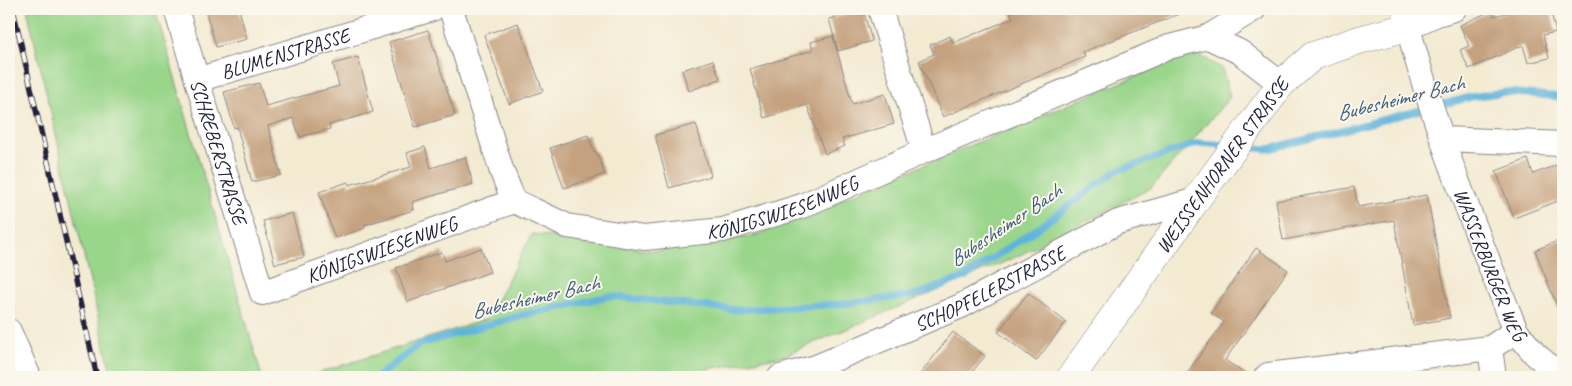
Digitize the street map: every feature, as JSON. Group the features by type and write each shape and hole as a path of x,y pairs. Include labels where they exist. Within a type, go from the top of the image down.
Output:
{"main road":[{"name":"WEISSENHORNER STRASSE","path":"1071,377 1196,200 1281,84 1313,56 1359,40 1407,18"}],"street":[{"name":"SCHREBERSTRASSE","path":"176,9 262,293"},
{"name":"BLUMENSTRASSE","path":"196,80 432,9"},
{"path":"451,9 502,172 514,201"},
{"path":"880,9 924,151"},
{"name":"KÖNIGSWIESENWEG","path":"262,293 514,201 567,226 644,238 723,230 802,206 924,151 1169,48 1208,37 1254,9"},
{"path":"1407,18 1437,14 1454,9"},
{"name":"WASSERBURGER WEG","path":"1407,18 1423,81 1440,131 1516,331 1534,353 1560,377"},
{"path":"1208,37 1240,52 1281,84"},
{"path":"1440,131 1563,144"},
{"name":"SCHOPFELERSTRASSE","path":"780,377 816,367 960,306 1118,222 1196,200"},
{"path":"9,331 29,377"},
{"path":"1266,377 1268,375 1490,348 1516,331"},
{"path":"1490,348 1494,377"}],"green space":[{"path":"27,9 155,9 262,377 112,377"},
{"path":"1194,52 1222,68 1230,97 1151,188 1016,257 783,356 661,377 306,377 487,319 532,234 655,251 754,236"}],"building":[{"path":"205,9 239,9 247,39 216,47"},
{"path":"1009,9 1189,10 1083,52 1085,57 943,117 919,61 934,54 930,45 950,36 953,43 1013,18"},
{"path":"1522,9 1550,9 1556,32 1543,35 1549,58 1528,63 1523,45 1469,69 1460,50 1469,46 1460,25 1491,11 1494,16"},
{"path":"863,10 872,41 838,51 829,19"},
{"path":"518,23 543,91 509,104 484,35"},
{"path":"428,30 455,115 415,127 389,42"},
{"path":"833,36 852,104 885,94 894,124 842,139 845,146 825,154 807,105 764,118 750,69 813,50 811,42"},
{"path":"358,57 373,112 329,125 330,129 300,137 293,118 268,126 281,175 252,182 237,127 234,128 224,92 259,83 266,106 339,86 333,64"},
{"path":"713,60 720,79 689,91 682,70"},
{"path":"696,124 711,176 669,188 655,135"},
{"path":"588,135 605,174 564,188 550,148"},
{"path":"425,147 431,168 465,157 473,184 412,202 414,210 364,225 365,228 335,238 319,192 348,182 349,185 411,167 407,153"},
{"path":"1528,159 1533,174 1563,163 1563,199 1514,218 1496,171"},
{"path":"1354,187 1358,207 1427,195 1450,318 1413,325 1394,220 1283,240 1276,201"},
{"path":"292,213 304,257 275,264 263,221"},
{"path":"1563,239 1563,318 1562,319 1535,250"},
{"path":"481,248 490,272 408,302 396,268 442,252 445,261"},
{"path":"1256,248 1288,270 1225,360 1249,377 1184,377 1224,322 1211,313"},
{"path":"1028,293 1066,322 1036,361 998,332"},
{"path":"953,332 985,356 968,377 918,377"}],"waterway":[{"name":"Bubesheimer Bach","path":"1244,147 1269,149 1471,97 1505,92 1563,97"},
{"name":"Bubesheimer Bach","path":"377,377 420,344 523,315 610,296 737,310 842,304 916,295 965,277 1038,228 1116,171 1198,143 1228,145"}],"railway":[{"path":"13,9 97,377"}]}
